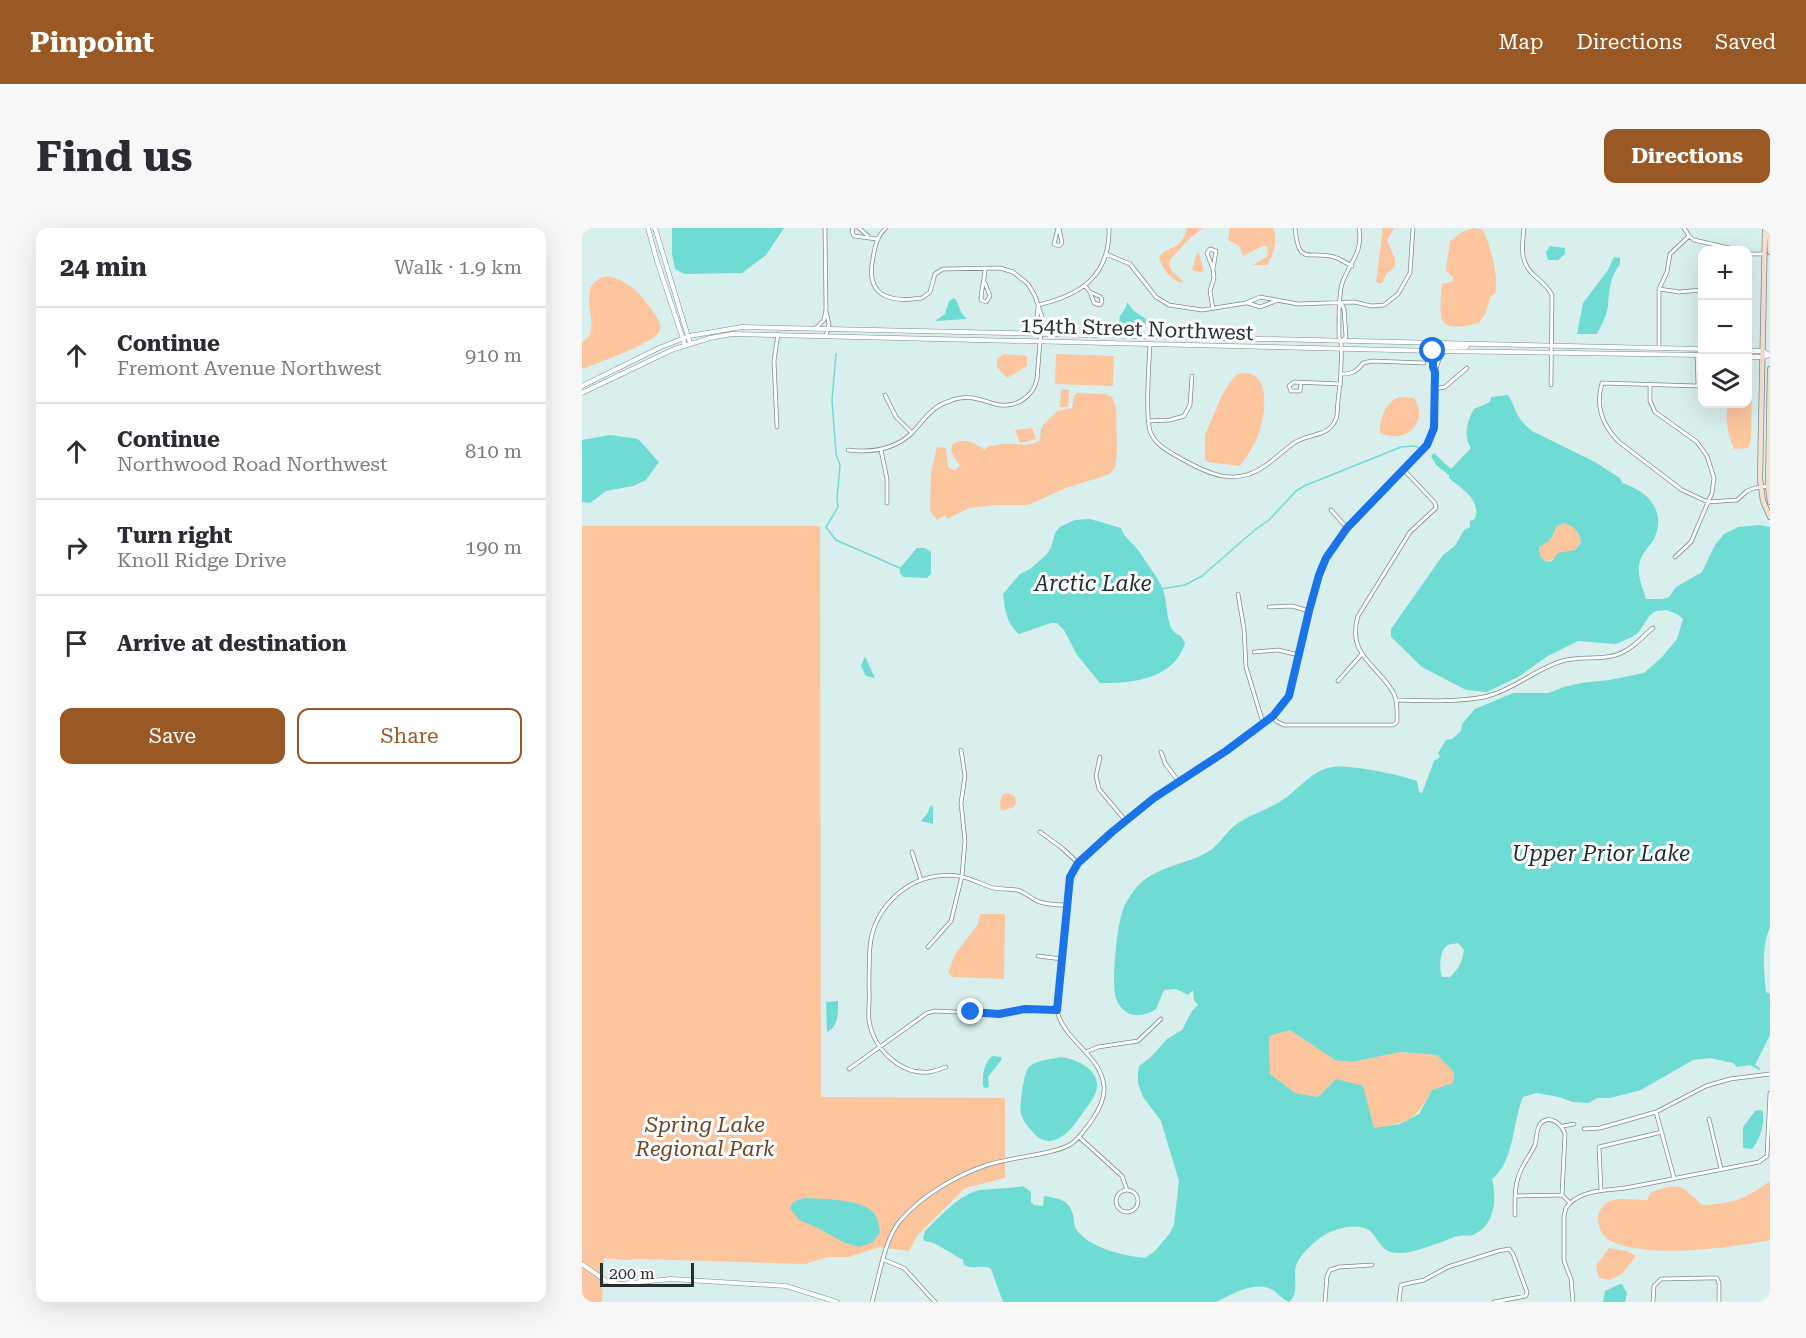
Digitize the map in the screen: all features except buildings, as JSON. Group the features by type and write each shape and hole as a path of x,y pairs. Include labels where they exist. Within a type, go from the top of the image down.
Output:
{"main road":[{"path":"1767,228 1762,354 1766,486 1770,502"},
{"path":"1770,369 1766,486 1763,501 1770,517"}],"street":[{"path":"648,228 685,345"},
{"path":"655,228 690,342"},
{"path":"825,228 826,309 829,324 826,336"},
{"path":"853,228 854,236 877,239"},
{"path":"859,228 870,237"},
{"path":"848,450 881,450 897,444 912,433 930,412 946,402 971,398 1009,405 1028,397 1036,383 1042,316 1032,290 1018,276 1000,268 943,269 935,274 930,292 922,298 890,298 879,293 870,271 877,239 886,228"},
{"path":"1058,228 1062,243 1059,246 1053,241 1058,228"},
{"path":"1038,305 1072,294 1085,286 1099,270 1106,254 1109,228"},
{"path":"1295,228 1298,248 1303,254 1331,256 1352,266"},
{"path":"1150,344 1148,422 1152,434 1162,447 1198,470 1225,477 1253,473 1299,439 1315,436 1328,430 1336,418 1342,374 1339,309 1343,280 1352,266 1360,245 1359,228"},
{"path":"1106,254 1130,264 1162,302 1194,310 1246,303 1260,297 1298,304 1341,302 1378,306 1394,299 1410,273 1413,228"},
{"path":"1524,228 1522,259 1529,272 1543,283 1552,295 1551,385"},
{"path":"1684,228 1689,236 1704,243 1725,246"},
{"path":"1659,348 1659,289 1667,272 1670,254 1689,236"},
{"path":"1213,269 1217,254 1216,251 1210,249 1207,254 1214,278 1210,291 1213,309"},
{"path":"1752,254 1767,253"},
{"path":"984,283 990,296 986,302 980,297 985,268"},
{"path":"1085,286 1094,303 1100,305 1101,297 1090,292"},
{"path":"1659,289 1679,292 1698,290"},
{"path":"1246,303 1260,307 1276,301"},
{"path":"810,329 821,324 826,309"},
{"name":"154th Street Northwest","path":"582,386 659,348 689,336 742,327 1698,349"},
{"name":"154th Street Northwest","path":"582,393 690,342 732,334 1698,355"},
{"path":"777,427 774,361 778,334"},
{"path":"1435,372 1433,351 1436,348 1479,345"},
{"path":"872,1302 889,1240 899,1222 916,1206 939,1189 990,1164 1059,1149 1070,1144 1079,1137 1100,1108 1104,1098 1102,1076 1064,1026 1057,1010 1070,877 1078,863 1125,820 1273,716 1289,696 1309,611 1326,558 1347,528 1427,445 1433,433 1435,372 1440,356 1445,351"},
{"path":"1752,352 1770,355"},
{"path":"1752,356 1762,354"},
{"path":"1342,374 1357,371 1363,363 1372,361 1424,363"},
{"path":"1435,389 1454,382 1467,368"},
{"path":"1148,422 1184,417 1190,405 1192,376"},
{"path":"1301,383 1341,384"},
{"path":"1698,386 1602,383 1599,405 1602,419 1619,442 1682,490 1708,502 1737,500 1747,491 1766,486"},
{"path":"1650,386 1650,401 1655,412 1697,442 1707,456 1714,478 1712,493 1691,542 1674,558"},
{"path":"885,395 896,417 912,433"},
{"path":"881,450 887,479 887,503"},
{"path":"1273,716 1276,721 1284,725 1393,725 1397,722 1397,700 1393,692 1361,655 1354,628 1358,616 1410,532 1436,508 1436,503 1404,470"},
{"path":"1331,510 1347,528"},
{"path":"1238,594 1244,629 1246,667 1263,723"},
{"path":"1269,607 1292,606 1309,611"},
{"path":"1397,700 1425,701 1487,697 1521,683 1539,671 1562,661 1614,656 1626,651 1653,628"},
{"path":"1254,652 1278,650 1299,655"},
{"path":"1338,681 1361,655"},
{"path":"928,947 954,915 962,876 965,841 961,803 965,776 961,750"},
{"path":"1161,752 1165,763 1178,781"},
{"path":"1100,757 1096,776 1099,789 1125,820"},
{"path":"1040,832 1078,863"},
{"path":"912,852 921,880"},
{"path":"946,1067 931,1072 909,1069 895,1063 880,1047 873,1034 869,1020 870,945 874,929 886,906 897,894 921,880 937,876 962,876 990,887 1027,893 1038,902 1068,905"},
{"path":"1038,956 1062,959"},
{"path":"849,1069 927,1013 935,1011 999,1014 1025,1009 1057,1010"},
{"path":"1086,1052 1098,1047 1138,1041 1161,1019"},
{"path":"1584,1129 1600,1128 1656,1112 1706,1086 1730,1079 1770,1074"},
{"path":"1573,1302 1571,1279 1564,1261 1564,1216 1570,1203 1581,1195 1601,1190 1628,1188 1759,1162 1767,1156 1770,1093"},
{"path":"1656,1112 1674,1178"},
{"path":"1515,1215 1518,1178 1536,1143 1538,1127 1542,1121 1549,1119 1563,1126 1565,1134 1562,1195"},
{"path":"1709,1119 1721,1169"},
{"path":"1563,1126 1574,1124"},
{"path":"1601,1190 1599,1147 1662,1132"},
{"path":"1079,1137 1122,1176 1126,1190"},
{"path":"1126,1190 1135,1193 1137,1199 1135,1208 1127,1212 1119,1209 1116,1200 1118,1194 1126,1190"},
{"path":"1516,1196 1562,1195 1570,1203"},
{"path":"1399,1302 1401,1285 1424,1280 1448,1267 1509,1249 1527,1292 1526,1296 1494,1302"},
{"path":"883,1260 904,1268 935,1302"},
{"path":"582,1264 606,1281 620,1284 671,1279 786,1286 837,1302"},
{"path":"1325,1302 1327,1276 1330,1270 1339,1267 1372,1265"},
{"path":"1653,1302 1654,1286 1657,1281 1671,1278 1717,1278 1719,1302"}],"green space":[{"path":"1187,228 1203,228 1190,238 1169,261 1171,270 1183,281 1182,283 1174,280 1168,274 1159,258 1165,251 1181,241"},
{"path":"1230,228 1273,228 1274,247 1267,265 1253,265 1268,256 1267,246 1243,256 1239,246 1228,240"},
{"path":"1383,228 1394,228 1387,240 1395,259 1395,267 1386,274 1380,284 1376,282"},
{"path":"1474,228 1483,230 1489,245 1495,268 1496,293 1491,296 1485,314 1479,323 1455,327 1443,321 1440,307 1442,284 1453,281 1453,277 1446,271 1450,241 1462,232"},
{"path":"1197,253 1199,253 1204,271 1192,270"},
{"path":"607,276 625,283 640,295 657,317 660,330 657,335 638,346 582,369 582,342 590,334 592,324 589,301 591,286 600,278"},
{"path":"1003,354 1027,356 1027,366 1007,378 997,367 997,359"},
{"path":"1056,354 1114,356 1113,386 1055,384"},
{"path":"1244,373 1253,375 1263,388 1264,407 1257,437 1240,466 1208,462 1205,460 1205,435 1222,395 1236,375"},
{"path":"1061,389 1069,390 1068,407 1060,407"},
{"path":"1077,393 1105,394 1112,397 1116,407 1117,451 1115,467 1110,474 1066,488 1028,505 969,508 947,519 945,515 937,520 930,511 931,473 937,447 946,448 948,467 954,471 960,466 951,452 952,445 956,442 968,441 985,450 987,447 999,445 1028,445 1036,442 1040,440 1043,425 1057,411 1072,408 1074,396"},
{"path":"1399,397 1414,398 1419,415 1417,423 1406,434 1389,436 1380,433 1384,412 1390,403"},
{"path":"1752,408 1751,440 1748,448 1734,449 1727,426 1727,409"},
{"path":"1032,428 1036,439 1020,443 1015,430"},
{"path":"1564,523 1575,530 1581,543 1575,550 1546,562 1540,556 1539,547 1550,539 1556,527"},
{"name":"Spring Lake Regional Park","path":"582,526 820,526 821,1097 1005,1098 1005,1178 965,1188 917,1236 909,1251 880,1247 849,1257 828,1257 805,1264 604,1258 602,1302 582,1302"},
{"path":"1009,793 1015,797 1016,803 1014,807 1001,811 1000,801 1003,794"},
{"path":"980,914 1005,914 1004,979 953,977 948,972 956,953 978,924"},
{"path":"1290,1030 1336,1060 1352,1062 1400,1052 1437,1055 1454,1072 1453,1083 1432,1090 1420,1109 1410,1119 1374,1128 1336,1079 1318,1097 1295,1093 1270,1074 1269,1036"},
{"path":"1770,1181 1770,1240 1712,1249 1646,1250 1611,1241 1599,1227 1601,1209 1610,1201 1647,1200 1651,1192 1669,1187 1680,1187 1702,1205 1722,1203 1746,1196"},
{"path":"1609,1248 1627,1251 1636,1256 1622,1274 1610,1280 1599,1278 1596,1266"}],"water":[{"path":"672,228 784,228 766,255 742,273 684,274 675,269 672,254"},
{"path":"1550,246 1565,248 1565,254 1558,260 1548,260 1546,252"},
{"path":"1614,257 1620,258 1620,264 1612,279 1602,324 1597,334 1577,334 1583,303 1608,270"},
{"path":"954,298 967,319 935,321 945,314 949,301"},
{"path":"1127,302 1150,324 1122,324 1119,322"},
{"name":"Upper Prior Lake","path":"1508,395 1520,418 1532,431 1595,462 1620,478 1622,483 1640,491 1653,504 1658,520 1657,529 1654,539 1645,550 1639,563 1640,578 1646,599 1669,597 1676,587 1702,572 1715,545 1724,534 1738,527 1760,525 1770,527 1770,927 1765,943 1764,959 1766,992 1770,994 1770,1035 1755,1065 1761,1069 1750,1065 1737,1067 1733,1063 1710,1058 1693,1060 1641,1090 1610,1098 1597,1098 1589,1103 1572,1102 1536,1093 1523,1097 1505,1163 1492,1179 1493,1211 1490,1219 1480,1231 1473,1235 1457,1236 1403,1253 1385,1249 1369,1230 1364,1228 1347,1227 1330,1232 1313,1243 1299,1260 1295,1272 1295,1292 1289,1302 1266,1287 1252,1287 1216,1302 1003,1302 991,1269 964,1265 963,1260 923,1238 925,1231 944,1213 973,1192 1023,1186 1031,1192 1031,1202 1034,1205 1043,1206 1044,1196 1063,1201 1069,1206 1075,1228 1082,1236 1108,1250 1137,1257 1145,1258 1155,1251 1174,1225 1179,1181 1161,1121 1143,1097 1138,1083 1138,1072 1139,1066 1151,1057 1167,1039 1182,1030 1192,1011 1198,1005 1194,1000 1193,990 1188,995 1176,989 1164,990 1156,1009 1144,1014 1133,1015 1119,1005 1115,991 1114,969 1120,920 1127,900 1143,881 1161,870 1211,850 1239,823 1288,797 1312,776 1325,769 1341,766 1399,776 1417,781 1419,792 1422,793 1434,761 1440,757 1438,753 1446,740 1452,739 1461,731 1462,724 1475,709 1513,693 1548,693 1581,683 1644,673 1677,639 1683,619 1666,610 1656,611 1632,637 1616,644 1578,641 1548,656 1518,677 1487,692 1466,690 1422,667 1391,637 1391,629 1443,555 1455,546 1464,530 1470,527 1470,521 1475,519 1473,500 1436,465 1431,456 1434,453 1451,469 1471,448 1467,439 1467,428 1474,409 1490,402 1491,397","holes":["1564,523 1576,530 1581,543 1575,550 1558,553 1552,561 1546,562 1540,556 1539,547 1550,539 1556,527","1458,943 1464,950 1456,971 1450,977 1442,977 1441,955 1448,945","1290,1030 1335,1060 1352,1062 1400,1052 1437,1055 1454,1072 1453,1083 1432,1090 1419,1114 1400,1124 1374,1128 1363,1086 1336,1079 1318,1097 1295,1093 1270,1074 1269,1036"]},
{"path":"610,435 638,439 659,462 646,480 633,486 606,491 590,503 582,502 582,440"},
{"name":"Arctic Lake","path":"1090,519 1121,528 1156,576 1163,590 1169,623 1185,643 1180,655 1162,672 1138,680 1100,683 1077,655 1064,630 1057,623 1019,634 1011,625 1003,594 1020,574 1030,569 1046,555 1060,527 1075,520"},
{"path":"917,548 925,548 931,552 931,574 927,578 903,577 900,568"},
{"path":"865,656 875,678 866,676 861,666"},
{"path":"931,805 933,808 933,824 921,821"},
{"path":"838,1001 836,1023 827,1032 826,1002"},
{"path":"992,1056 1002,1059 988,1077 989,1087 985,1088 983,1086 984,1070"},
{"path":"1061,1057 1080,1063 1090,1070 1097,1081 1097,1087 1094,1097 1068,1132 1055,1140 1044,1140 1033,1133 1021,1114 1024,1081 1028,1069 1033,1064"},
{"path":"1762,1110 1763,1124 1758,1141 1752,1149 1743,1148 1743,1127 1755,1111"},
{"path":"804,1198 839,1200 865,1206 875,1215 880,1232 873,1242 859,1247 843,1242 799,1220 790,1208 793,1202"},
{"path":"1620,1284 1627,1293 1625,1302 1603,1302 1605,1291"}],"waterway":[{"path":"836,354 832,400 836,454 840,465 838,507 826,527 836,540 900,568"},
{"path":"1161,589 1185,585 1202,576 1269,520 1296,491 1304,486 1401,447 1418,447"}],"route":[{"path":"971,1012 999,1014 1039,1008 1057,1010 1070,877 1078,863 1165,789 1226,751 1273,716 1289,696 1309,611 1326,558 1347,528 1427,445 1433,433 1435,372 1433,351"}]}
